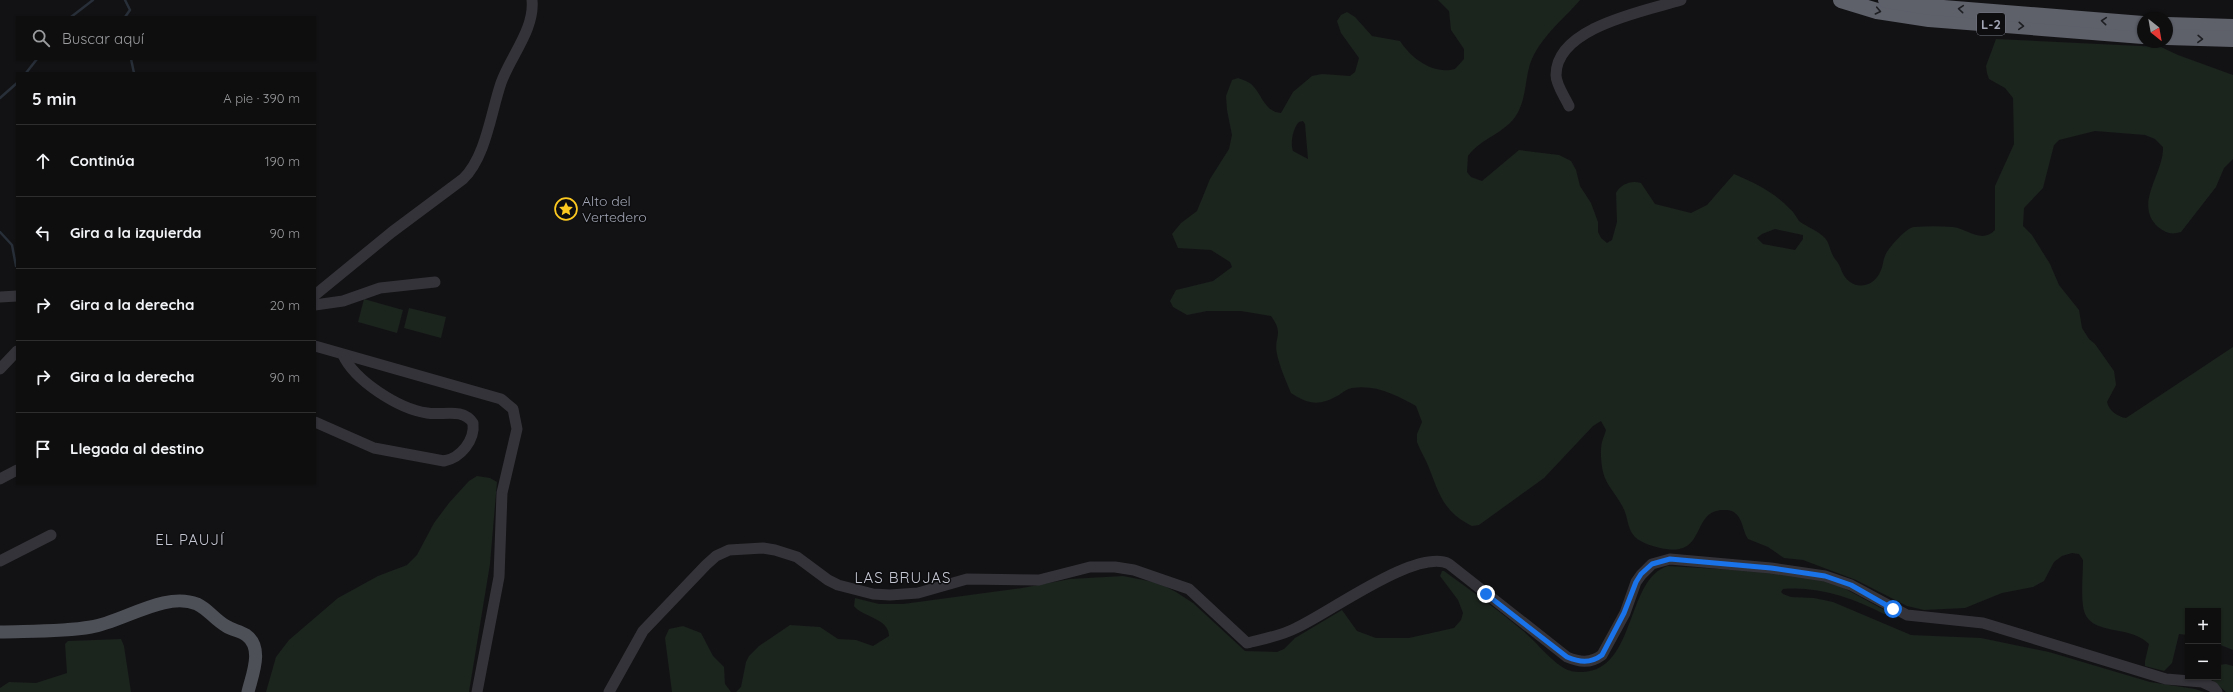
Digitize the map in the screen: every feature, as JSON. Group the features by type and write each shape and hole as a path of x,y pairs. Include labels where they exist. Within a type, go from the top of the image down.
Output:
{"highway":[{"name":"L-2","path":"1841,0 1877,11 1929,19 2137,36"},
{"name":"L-2","path":"1886,0 1931,7 2137,24"},
{"path":"2173,25 2233,27"},
{"path":"2173,38 2233,39"}],"main road":[{"path":"0,632 104,625 161,604 192,603 199,605 226,626 249,638 254,647 256,660 248,692"}],"street":[{"path":"316,295 364,254 463,179 472,169 486,134 504,75 529,23 532,0"},
{"path":"1569,106 1556,77 1557,63 1566,48 1605,23 1681,0"},
{"path":"316,305 343,301 380,288 436,282"},
{"path":"0,297 16,296"},
{"path":"316,346 501,399 510,405 515,414 516,433 502,492 498,577 476,692"},
{"path":"0,369 4,356 16,351"},
{"path":"316,422 374,448 444,461 455,458 461,454 472,434 473,423 462,414 426,413 405,406 386,396 358,375 343,355"},
{"path":"0,479 16,471"},
{"path":"0,561 51,535"},
{"path":"609,692 636,642 651,621 716,556 736,548 762,548 788,553 804,561 828,580 838,585 873,594 890,595 918,592 967,579 1039,580 1090,567 1115,567 1134,570 1189,589 1247,643 1291,631 1357,592 1417,564 1436,560 1450,564 1567,657 1582,662 1589,661 1602,655 1607,648 1641,574 1652,564 1670,559 1771,568 1825,576 1851,585 1907,614 1983,623 2166,679 2202,682 2213,687 2217,692"}],"shaded area":[{"path":"1438,0 1580,0 1545,37 1534,54 1528,70 1524,96 1520,108 1512,121 1473,150 1468,156 1467,172 1471,177 1482,181 1519,150 1559,155 1571,161 1576,170 1580,186 1591,203 1598,222 1598,232 1601,238 1607,243 1612,240 1617,222 1616,193 1623,185 1630,182 1641,183 1655,204 1691,213 1707,205 1734,174 1771,193 1794,213 1799,221 1822,235 1827,240 1833,256 1847,280 1859,285 1868,284 1876,279 1889,249 1902,234 1911,228 1929,226 1953,227 1980,236 1990,234 1995,230 1995,186 2014,144 2013,98 2005,88 1989,79 1987,73 1986,66 1996,39 2137,46 2137,48 2163,48 2233,75 2233,159 2224,168 2216,187 2181,232 2169,233 2158,227 2151,218 2148,209 2149,199 2162,157 2163,147 2155,139 2145,135 2095,131 2059,140 2054,145 2043,188 2024,208 2023,226 2032,235 2050,264 2059,285 2079,310 2082,328 2114,371 2116,385 2107,402 2112,411 2117,415 2126,418 2233,347 2233,650 2221,645 2221,608 2185,608 2185,635 2179,634 2172,663 2164,671 2145,666 2149,644 2141,638 2131,634 2100,627 2086,616 2082,600 2083,560 2079,554 2072,553 2062,556 2054,562 2044,581 2033,587 2002,593 1965,608 1924,610 1907,606 1856,580 1803,560 1784,558 1768,547 1748,539 1739,517 1732,511 1715,511 1707,516 1694,539 1688,545 1679,549 1658,548 1649,545 1635,537 1633,534 1623,507 1610,487 1603,472 1601,453 1602,442 1606,430 1601,421 1593,426 1544,478 1479,525 1472,526 1463,521 1449,509 1436,487 1417,442 1417,434 1422,422 1416,406 1386,391 1361,387 1350,388 1326,401 1315,403 1303,400 1291,393 1283,374 1276,348 1278,332 1275,322 1271,316 1241,311 1207,311 1187,315 1173,307 1170,301 1176,290 1213,281 1232,267 1230,262 1211,250 1178,248 1172,234 1181,223 1197,211 1210,179 1229,149 1232,135 1226,96 1232,80 1238,78 1250,83 1271,110 1281,113 1293,92 1312,76 1322,74 1350,76 1355,72 1359,58 1341,33 1337,21 1341,15 1347,12 1355,17 1372,36 1400,41 1416,59 1423,64 1439,70 1455,69 1464,59 1464,49 1451,30 1449,11","holes":["1303,121 1305,124 1308,159 1293,151 1292,148 1295,128 1299,122","1775,229 1803,235 1803,239 1795,250 1763,244 1757,238 1762,234"]},
{"path":"364,299 403,310 397,333 358,322"},
{"path":"409,308 446,317 441,338 404,328"},
{"path":"477,476 490,478 497,482 490,564 469,692 266,692 276,657 289,640 338,598 378,576 407,565 417,555 434,523 449,503 469,481"},
{"path":"1668,566 1769,572 1831,581 1888,612 1888,614 1884,614 1848,598 1822,591 1809,589 1783,589 1781,592 1791,597 1814,598 1833,602 1911,635 1981,638 2049,652 2150,682 2195,689 2204,692 736,692 741,687 746,662 749,656 759,646 790,625 820,627 838,639 856,640 873,646 889,636 885,625 858,610 854,606 855,598 879,604 903,604 1022,588 1070,579 1123,576 1159,583 1176,592 1193,603 1245,651 1277,652 1284,649 1295,638 1342,610 1357,631 1376,638 1409,638 1454,628 1461,620 1463,613 1458,600 1440,576 1442,571 1444,571 1513,622 1562,667 1572,671 1583,672 1600,667 1613,656 1622,641 1644,587 1654,574"},
{"path":"683,626 701,633 713,656 724,667 725,684 731,692 672,692 665,638 669,629"},
{"path":"121,639 124,646 131,692 0,692 0,688 9,682 36,683 67,673 65,644 68,641"},
{"path":"2221,665 2233,666 2233,692 2226,692 2212,680 2221,680"}],"waterway":[{"path":"72,16 93,0"},
{"path":"125,0 130,10 126,16"},
{"path":"27,72 36,60"},
{"path":"131,60 134,72"},
{"path":"0,98 16,84"},
{"path":"0,232 12,245 16,266"}],"place":[{"name":"Alto del Vertedero","path":"566,209"}],"district":[{"name":"EL PAUJÍ","path":"190,540"},
{"name":"LAS BRUJAS","path":"903,578"}],"route":[{"path":"1486,594 1567,657 1582,662 1597,659 1602,655 1607,648 1629,603 1636,582 1646,568 1661,560 1670,559 1771,568 1825,576 1851,585 1893,609"}]}
